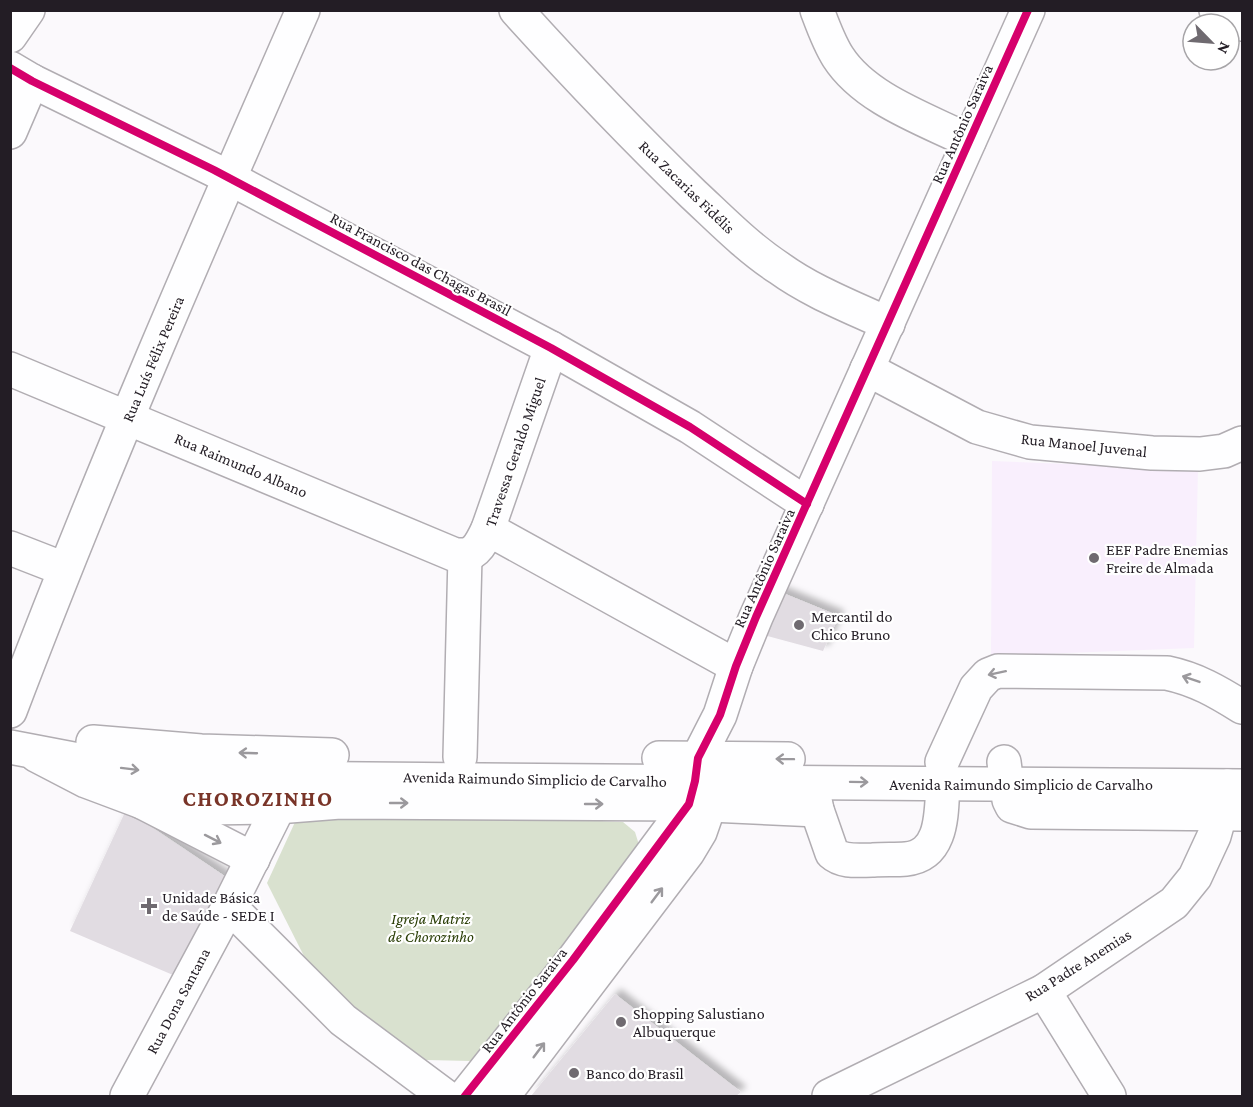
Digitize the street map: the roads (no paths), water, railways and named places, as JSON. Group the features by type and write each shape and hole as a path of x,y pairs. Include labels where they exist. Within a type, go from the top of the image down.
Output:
{"street":[{"path":"10,36 28,10"},
{"name":"Rua Luís Félix Pereira","path":"10,711 64,569 229,178 303,10"},
{"name":"Rua Zacarias Fidélis","path":"516,10 560,59 668,170 750,247 780,270 811,288 888,324"},
{"path":"817,10 838,58 855,78 878,96 969,141"},
{"name":"Rua Antônio Saraiva","path":"465,1096 583,969 687,852 700,832 706,775 736,666 1028,10"},
{"path":"1216,10 1242,24"},
{"path":"10,132 21,75"},
{"name":"Rua Francisco das Chagas Brasil","path":"21,75 229,178 551,348 690,427 807,504"},
{"name":"Travessa Geraldo Miguel","path":"460,757 475,546 551,348"},
{"name":"Rua Raimundo Albano","path":"10,369 453,554 475,546 736,666"},
{"name":"Rua Manoel Juvenal","path":"867,369 977,427 1030,442 1152,453 1200,454 1224,451 1242,442"},
{"path":"10,548 64,569"},
{"path":"818,810 832,853 836,857 847,860 907,859 919,855 934,842 940,824 942,772 976,688 988,675 998,671 1167,673 1188,677 1209,686 1242,707"},
{"path":"16,741 86,781 142,802 253,859"},
{"name":"Avenida Raimundo Simplicio de Carvalho","path":"16,741 115,767 176,775 460,757 706,775 818,810 942,772"},
{"path":"301,766 340,802"},
{"name":"Avenida Raimundo Simplicio de Carvalho","path":"301,766 706,775 1005,773 1235,793"},
{"name":"Rua Dona Santana","path":"127,1096 229,906 277,807 301,766"},
{"path":"142,802 205,808 277,807 706,775"},
{"name":"Rua Padre Anemias","path":"846,1093 1044,991 1174,903 1195,877 1235,793"},
{"path":"229,906 343,1020 445,1096"},
{"name":"Rua Antônio Saraiva","path":"503,1096 583,969"},
{"path":"1044,991 1109,1096"}],"place":[{"name":"EEF Padre Enemias Freire de Almada","path":"1094,558"},
{"name":"Mercantil do Chico Bruno","path":"799,625"},
{"name":"Unidade Básica de Saúde - SEDE I","path":"149,906"},
{"name":"Shopping Salustiano Albuquerque","path":"621,1022"},
{"name":"Banco do Brasil","path":"574,1073"}],"district":[{"name":"CHOROZINHO","path":"258,798"}],"park label":[{"name":"Igreja Matriz de Chorozinho","path":"431,927"}]}
